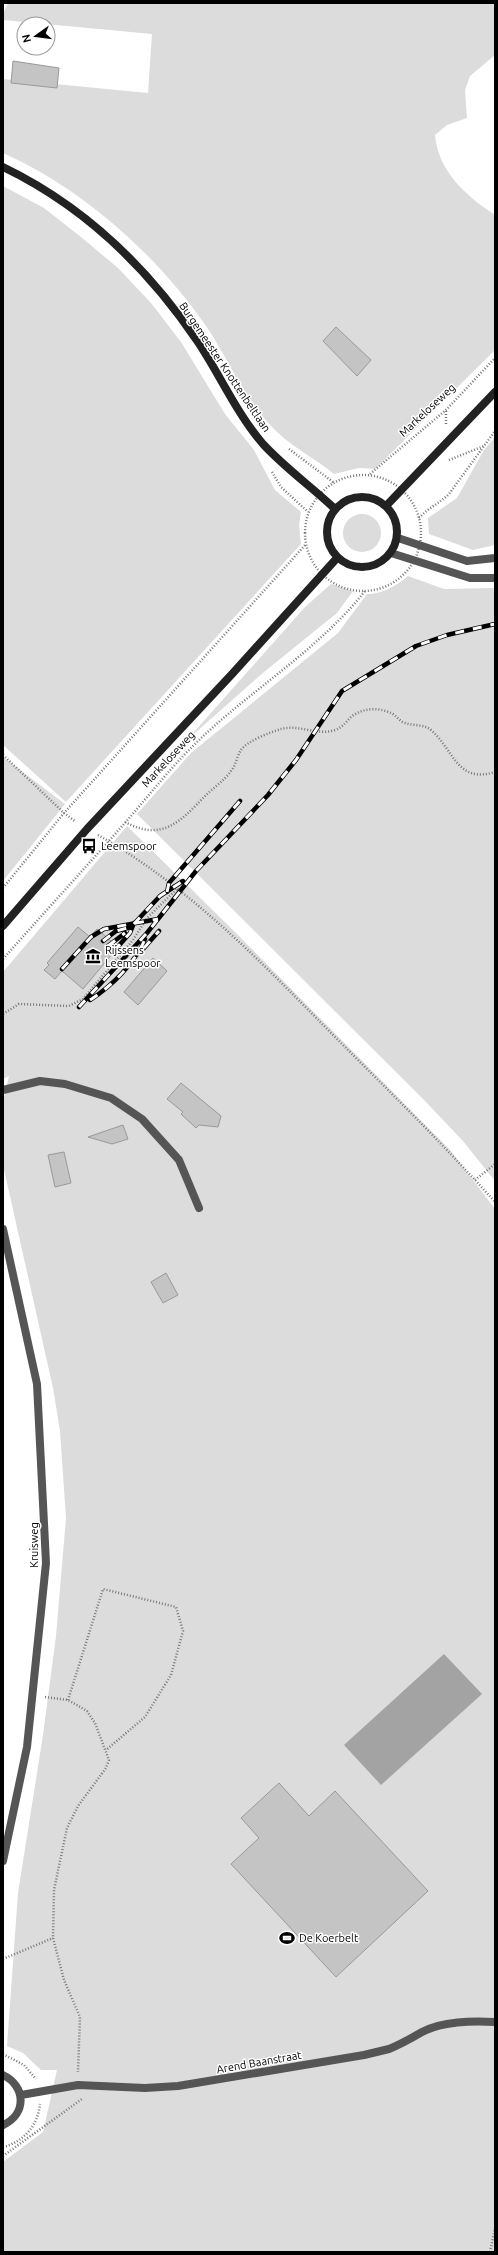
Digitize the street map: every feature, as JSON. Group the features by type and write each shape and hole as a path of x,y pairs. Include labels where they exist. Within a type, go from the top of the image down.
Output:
{"main road":[{"name":"Burgemeester Knottenbeltlaan","path":"3,167 68,205 103,231 136,262 182,319 263,444 335,508"},
{"path":"386,506 495,392"},
{"path":"360,496 379,500 386,506 394,516 398,538 391,553 380,563 369,567 358,567 347,564 337,558 327,539 326,528 335,508 351,498 360,496"},
{"name":"Markeloseweg","path":"3,926 87,829 233,673 337,558"}],"street":[{"path":"398,538 467,561 495,558"},
{"path":"391,553 470,578 495,578"},
{"path":"3,1090 40,1081 66,1084 111,1098 142,1119 179,1160 199,1208"},
{"name":"Kruisweg","path":"3,1229 6,1258 37,1384 42,1446 46,1563 27,1747 3,1861"},
{"name":"Arend Baanstraat","path":"21,2095 78,2085 145,2088 210,2082 370,2053 408,2042 422,2032 436,2027 460,2022 495,2022"},
{"path":"3,2075 15,2083 21,2095 17,2115 3,2125"}],"path":[{"name":"Markeloseweg","path":"370,475 446,409 495,358"},
{"path":"419,518 428,509 440,502 449,494 495,431"},
{"path":"442,462 484,446"},
{"path":"370,475 387,479 401,489 412,502 419,518 421,529 419,546 407,571 392,583 384,587 365,591 342,587 321,574 312,560 306,544 305,522 308,512 319,494 327,486 345,477 370,475"},
{"path":"3,888 64,813 306,544"},
{"name":"Markeloseweg","path":"3,959 190,748 259,687 295,660 330,629 351,609 365,591"},
{"path":"125,822 136,828 151,831 172,826 191,812 221,782 237,762 241,749 255,740 286,727 333,731 343,726 356,714 370,709 392,713 404,723 430,729 458,765 472,774 483,776 495,772"},
{"path":"3,755 64,813"},
{"path":"3,760 8,759"},
{"path":"108,841 177,888 238,939 495,1202"},
{"path":"3,1014 19,1004 69,1006 83,999 133,940 147,918 177,888"},
{"path":"475,1180 495,1164"},
{"path":"68,1700 103,1589 176,1607 184,1631 171,1675 145,1717 106,1750"},
{"path":"33,1696 68,1700 82,1706 92,1716 106,1750 108,1763 78,1806 63,1840 55,1882 53,1938 64,1980 80,2017 78,2085"},
{"path":"3,1959 53,1938"},
{"path":"3,2054 18,2060 30,2070 40,2091 39,2113 33,2126 18,2141 3,2147"},
{"path":"3,2156 83,2098"},
{"path":"490,2252 495,2228"}],"shaded area":[{"path":"8,3 495,3 495,55 470,76 465,90 467,118 447,125 435,135 437,148 442,160 455,181 474,200 495,215 495,350 375,469 359,468 334,474 283,437 265,419 246,394 206,326 165,274 141,249 89,204 61,185 3,153 3,79 148,93 152,34 56,25 56,16 16,16 16,21 3,20 3,13"},
{"path":"3,186 44,208 81,237 118,268 151,303 181,342 225,414 254,450 275,490 301,512 299,525 301,544 66,802 3,745"},
{"path":"495,437 495,545 473,550 429,534 428,518 457,498 484,450"},
{"path":"362,514 372,517 378,523 381,533 378,543 372,549 362,552 352,549 346,543 343,533 346,523 352,517"},
{"path":"408,576 444,589 495,588 495,1181 463,1141 425,1101 137,814 191,753 338,633 367,594 378,593 389,589"},
{"path":"331,584 353,591 337,613 264,672 186,741 305,607"},
{"path":"3,757 65,804 3,881"},
{"path":"127,826 241,938 451,1151 495,1209 495,2252 3,2252 3,2162 43,2132 57,2070 41,2070 23,2053 7,2046 18,1893 43,1735 56,1636 66,1518 60,1431 53,1388 3,1165 3,1101 9,1076 3,1079 3,972"},
{"path":"444,1654 482,1694 381,1785 344,1745"}],"building":[{"path":"13,61 59,68 57,88 11,83"},
{"path":"336,327 371,360 357,376 323,341"},
{"path":"78,927 90,937 97,929 118,947 83,989 62,971 55,979 44,970 49,965 47,963"},
{"path":"153,958 167,971 138,1005 124,992"},
{"path":"181,1083 221,1116 218,1127 199,1125 196,1128 181,1114 183,1112 167,1099"},
{"path":"123,1125 128,1139 112,1144 88,1137"},
{"path":"64,1152 71,1183 55,1187 48,1155"},
{"path":"166,1273 178,1295 163,1303 151,1282"},
{"path":"279,1783 309,1816 335,1791 428,1891 336,1977 231,1864 259,1838 241,1818"}],"railway":[{"path":"79,1007 147,933 196,871 268,795 296,760 342,691 416,646 447,635 495,624"},
{"path":"167,892 169,883 240,801"},
{"path":"103,941 116,931 131,927 160,896 183,881"},
{"path":"62,969 91,937 104,929 158,919"},
{"path":"114,951 130,933 134,923"},
{"path":"144,948 159,931"},
{"path":"108,946 125,933"},
{"path":"90,1000 122,973 135,957 145,939"}],"place":[{"name":"Leemspoor","path":"89,846"},
{"name":"Rijssens Leemspoor","path":"93,956"},
{"name":"De Koerbelt","path":"287,1938"}]}
